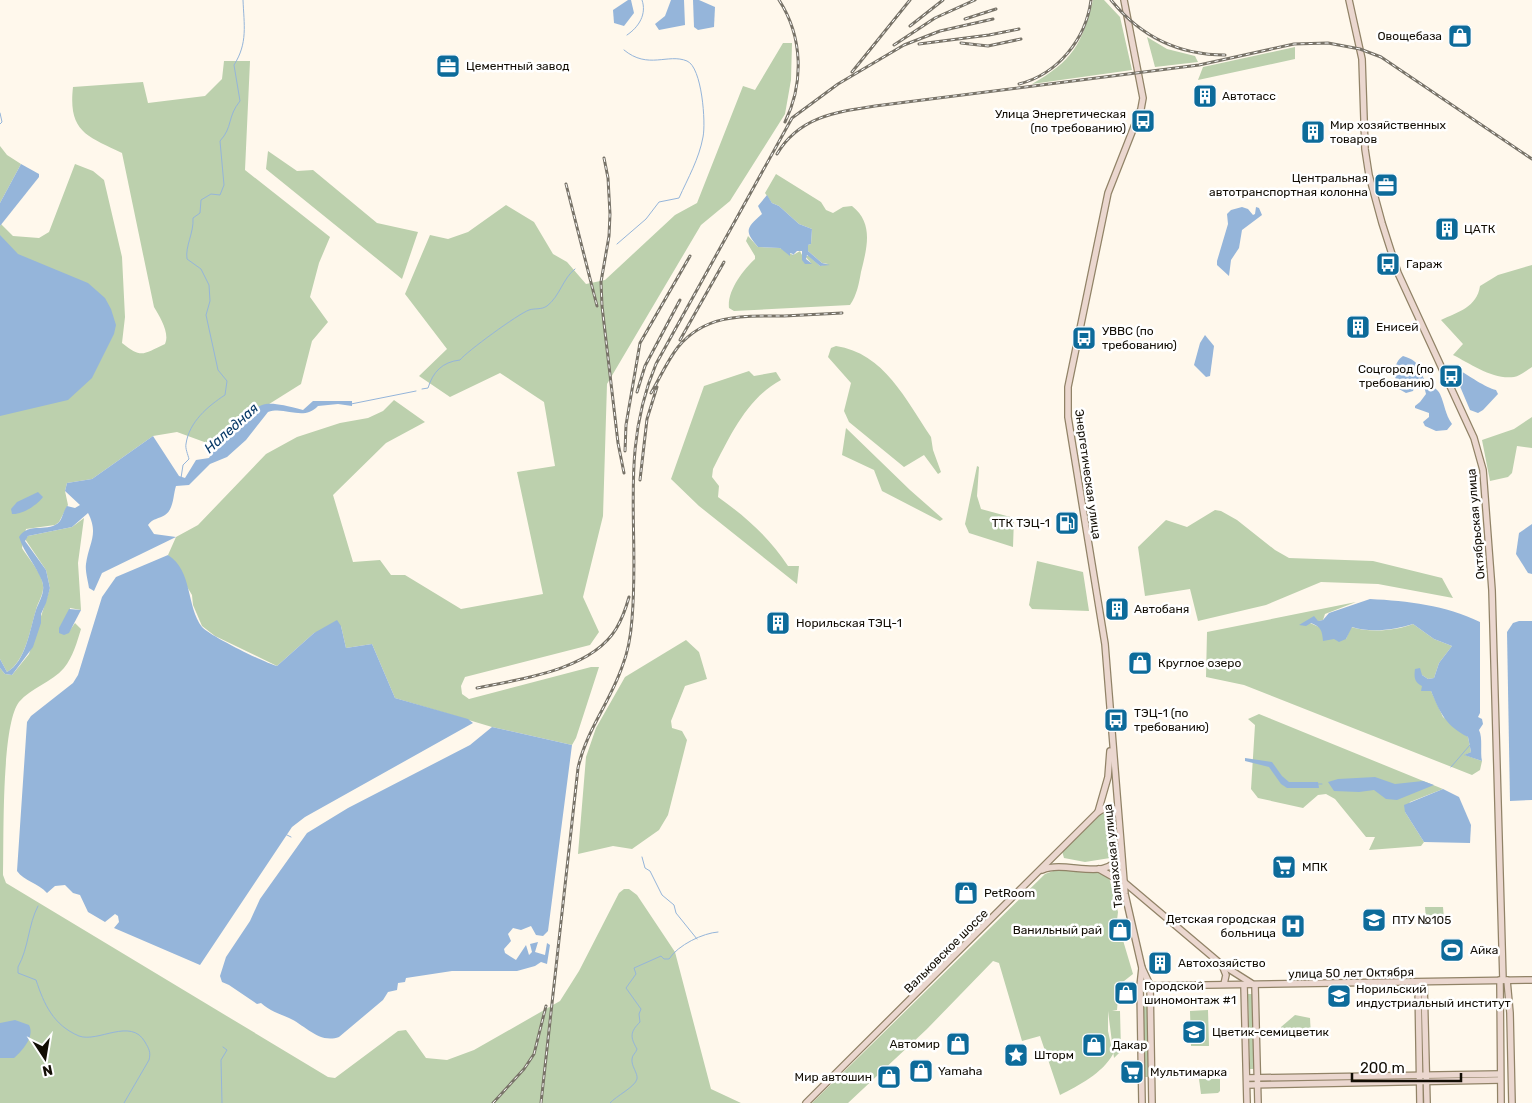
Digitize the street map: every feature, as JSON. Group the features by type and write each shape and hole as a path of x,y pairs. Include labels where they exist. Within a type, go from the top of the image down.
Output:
{"street":[{"name":"Энергетическая улица","path":"1111,741 1106,658 1068,417 1068,395 1108,193 1143,98 1124,0"},
{"name":"Октябрьская улица","path":"1349,0 1362,59 1365,149 1369,176 1382,223 1395,267 1474,438 1483,470 1492,590 1503,980"},
{"name":"Талнахская улица","path":"1111,741 1125,894 1142,968 1150,986 1152,1103"},
{"name":"Вальковское шоссе","path":"1098,812 1108,777 1111,741"},
{"name":"Вальковское шоссе","path":"806,1103 1098,812 1108,808 1118,811"},
{"path":"1059,852 1061,865"},
{"path":"1040,871 1061,865 1099,869 1112,866 1121,852"},
{"path":"1099,869 1115,878 1125,894"},
{"path":"1124,882 1221,964 1255,985 1258,1103"},
{"path":"1221,964 1226,975 1224,984"},
{"name":"Талнахская улица","path":"1142,968 1140,986 1142,1103"},
{"path":"1501,1103 1503,980"},
{"path":"1503,980 1510,1013 1512,1103"},
{"name":"улица 50 лет Октября","path":"1140,986 1532,980"},
{"path":"1421,982 1423,1078 1427,1103"},
{"path":"1244,985 1248,1103"},
{"path":"1247,1082 1500,1077"},
{"path":"1420,1103 1423,1078"}],"green space":[{"path":"1093,0 1104,0 1120,17 1132,70 1032,84 1057,68 1073,50 1084,29"},
{"path":"1147,37 1167,49 1195,56 1198,62 1155,67"},
{"path":"783,43 792,43 791,80 785,114 730,201 701,225 607,384 603,516 583,597 599,632 590,645 465,677 461,686 462,694 469,699 591,667 599,667 572,745 492,727 395,698 372,644 346,648 341,626 314,633 277,666 215,636 202,626 193,605 192,595 168,555 176,537 198,525 266,454 297,437 340,423 368,418 383,411 394,400 425,422 386,443 333,495 353,562 380,560 391,575 405,575 461,609 543,594 517,472 555,466 544,402 500,373 450,397 419,376 447,349 405,294 430,235 448,239 468,232 506,205 534,222 553,254 567,262 586,284 605,280 675,215 697,203 743,86 755,90"},
{"path":"1295,47 1295,59 1198,80 1203,67"},
{"path":"224,61 250,61 245,170 330,237 319,263 310,297 328,322 312,341 301,384 207,443 177,432 153,436 92,479 67,483 65,491 68,505 59,522 55,525 26,529 22,548 40,576 43,589 23,653 7,672 0,659 0,226 1,224 13,236 39,238 49,232 75,164 93,171 104,180 122,257 125,317 122,343 139,353 147,352 165,344 165,330 154,307 122,153 90,137 82,130 74,114 72,102 73,87 143,82 148,103 205,96 222,79"},
{"path":"0,146 7,155 21,164 0,203"},
{"path":"268,151 297,171 313,170 377,223 418,232 402,279 266,169"},
{"path":"776,174 821,202 826,210 833,213 843,207 852,206 864,220 867,245 857,289 850,305 734,311 729,308 733,288 755,259 746,241 748,236 758,247 780,248 793,255 800,251 804,259 811,263 805,256 809,256 820,266 828,264 822,263 808,251 808,245 811,244 812,229 799,224 779,206 772,203 765,193"},
{"path":"1532,265 1532,367 1514,377 1498,376 1490,374 1453,355 1463,344 1441,320 1466,308 1475,299 1480,286 1498,275"},
{"path":"836,346 853,350 868,358 892,380 931,437 933,450 941,472 938,474 924,455 904,467 849,422 844,411 851,383 828,357 831,348"},
{"path":"749,371 754,376 776,372 781,380 758,397 749,407 726,444 713,469 712,477 719,486 718,497 756,528 788,566 799,566 797,584 699,506 671,479 704,386"},
{"path":"1532,417 1532,448 1517,446 1512,473 1508,477 1490,481 1482,440 1514,429"},
{"path":"846,428 943,519 940,521 882,491 874,470 842,455"},
{"path":"977,466 979,467 977,496 981,509 1014,518 1013,547 969,533 965,524"},
{"path":"1215,510 1221,511 1237,520 1275,550 1289,558 1373,561 1442,578 1453,598 1378,584 1321,582 1266,605 1198,621 1190,589 1145,596 1138,547 1166,520 1187,527"},
{"path":"84,518 78,563 81,610 70,608 68,633 75,623 81,629 76,644 64,668 24,697 19,702 13,715 6,758 3,875 6,883 328,1077 335,1078 398,1031 406,1030 426,1058 447,1060 474,1050 560,1001 579,971 619,893 624,889 629,889 637,895 675,952 711,1089 741,1103 0,1103 0,668 5,674 12,675 29,654 50,588 46,570 25,539 28,536 72,527"},
{"path":"1037,561 1083,572 1089,611 1032,609 1029,605"},
{"path":"1356,602 1325,614 1323,620 1310,623 1319,627 1334,639 1346,639 1351,627 1366,630 1382,630 1413,624 1434,639 1452,646 1439,663 1434,678 1428,679 1422,675 1423,686 1431,691 1443,717 1468,737 1471,752 1465,755 1482,761 1480,770 1472,775 1244,685 1206,677 1207,632"},
{"path":"686,640 699,652 707,679 685,686 671,721 672,728 682,731 687,740 668,815 659,830 632,849 613,846 578,854 586,757 596,728 625,677"},
{"path":"1259,714 1443,789 1410,802 1405,812 1424,842 1421,846 1369,850 1375,837 1366,837 1335,799 1326,794 1318,795 1303,808 1258,798 1251,789 1255,725 1248,719"},
{"path":"1109,810 1112,812 1116,846 1110,858 1085,862 1064,858 1062,851 1103,812"},
{"path":"1056,870 1099,873 1109,877 1118,912 1117,920 1133,974 1119,985 1117,1010 1112,1011 1120,1011 1121,1051 1114,1058 1108,1011 1108,1031 1113,1054 1109,1061 1097,1073 1060,1095 1040,1036 1022,1041 999,963 993,961 927,1029 848,1103 812,1103 1045,874"},
{"path":"1425,907 1443,907 1444,919 1434,921 1426,919"},
{"path":"1248,994 1252,994 1254,1069 1250,1069"},
{"path":"1143,997 1147,997 1149,1077 1145,1077"},
{"name":"Цветик-семицветик","path":"1208,1010 1209,1046 1191,1046 1190,1011"},
{"path":"1295,1015 1310,1018 1311,1037 1282,1038 1281,1027"},
{"path":"1199,1079 1220,1079 1220,1091 1218,1093 1201,1094"}],"water":[{"path":"631,0 634,13 624,26 614,23 613,10"},
{"path":"671,0 684,0 685,25 659,30 655,24 665,16"},
{"path":"693,0 699,0 715,7 714,27 698,30 694,27"},
{"path":"21,164 39,174 39,177 0,226 0,203"},
{"path":"767,195 772,203 779,206 799,224 812,229 811,244 808,245 808,251 822,263 830,265 820,266 807,255 806,259 812,264 805,264 802,260 802,251 797,251 792,256 793,254 790,253 790,256 780,248 758,247 750,237 749,230 750,226 762,214 758,206"},
{"path":"1242,207 1248,209 1253,215 1255,214 1256,207 1259,208 1262,215 1242,230 1239,248 1231,260 1229,276 1217,265 1217,261 1228,224 1227,214 1231,210"},
{"path":"0,235 18,254 88,283 105,298 116,325 114,334 92,378 68,400 0,416"},
{"path":"1205,335 1214,346 1210,376 1206,377 1194,365 1200,343"},
{"path":"1403,356 1410,358 1417,364 1428,384 1439,392 1452,424 1447,430 1436,431 1425,426 1423,422 1429,417 1429,413 1415,408 1426,394 1424,386 1418,389 1419,386 1415,386 1413,391 1406,393 1399,389 1395,371 1399,359"},
{"path":"1459,370 1496,390 1498,394 1478,413 1470,410 1456,377 1455,372"},
{"path":"313,401 352,401 352,406 338,404 318,406 306,413 268,412 246,440 227,457 210,464 189,485 176,486 172,506 168,512 148,525 154,534 176,537 102,573 94,591 89,588 86,570 93,533 88,513 72,527 28,536 25,541 46,570 50,588 33,647 12,675 5,674 0,668 0,659 7,672 19,661 43,589 42,581 19,537 23,532 33,528 55,525 60,521 67,506 75,508 80,505 65,491 67,483 92,479 153,436 179,476 185,478 196,460 209,458 216,448 254,409 268,404 276,404 303,410"},
{"path":"38,492 43,497 37,503 25,511 12,514 11,509 17,502"},
{"path":"1532,524 1532,574 1528,573 1516,554 1519,533"},
{"path":"168,555 182,570 193,609 202,627 226,643 277,666 314,633 337,620 341,626 346,648 372,644 395,698 468,719 473,723 305,817 292,827 200,965 114,928 119,922 118,916 115,914 105,922 88,912 80,895 73,893 65,885 55,886 47,893 17,871 27,722 31,716 73,683 78,675 102,597 116,577"},
{"path":"1370,599 1426,605 1467,616 1480,622 1480,713 1478,717 1482,719 1483,724 1479,730 1482,761 1464,755 1471,752 1468,737 1460,733 1449,723 1437,706 1431,691 1421,691 1422,686 1415,679 1415,669 1420,668 1422,675 1428,679 1434,678 1439,663 1452,646 1434,639 1413,624 1382,630 1352,627 1346,639 1339,642 1334,639 1323,641 1320,629 1311,623 1306,626 1299,625 1314,616 1318,621 1323,620 1329,613"},
{"path":"69,609 81,610 69,633 64,635 59,633 59,628"},
{"path":"1532,621 1532,800 1510,801 1507,632 1513,623"},
{"path":"492,727 572,745 548,931 543,936 536,935 531,926 521,930 513,928 508,934 511,941 504,949 505,953 516,960 526,945 529,955 532,952 530,944 538,942 535,952 545,955 547,943 550,945 547,964 541,962 535,966 517,971 452,971 406,978 405,982 398,983 397,990 388,992 383,1000 339,1037 332,1038 325,1038 312,1033 295,1021 271,1010 261,1003 257,1004 222,982 220,976 226,957 250,921 260,899 307,833 348,808 470,745"},
{"path":"1245,758 1272,762 1289,782 1318,782 1319,788 1287,788 1281,784 1269,767 1245,761"},
{"path":"1375,777 1395,784 1423,781 1434,785 1397,800 1386,799 1374,790 1359,792 1334,791 1328,782 1338,779"},
{"path":"1443,789 1459,797 1471,825 1470,843 1424,842 1405,812 1404,805"},
{"path":"15,1020 29,1025 29,1038 14,1058 0,1058 0,1023"}],"waterway":[{"path":"181,478 183,465 189,459 186,446 191,429 200,415 225,395 227,381 218,370 206,315 210,301 209,285 201,269 187,259 187,254 193,218 200,213 201,200 211,194 220,195 224,185 220,141 227,131 233,112 240,101 234,65 243,41 243,0"},
{"name":"Наледная","path":"627,35 641,20 643,15 642,0"},
{"name":"Наледная","path":"617,244 646,219 659,202 679,198 699,153 704,130 702,96 692,65 680,59 641,59 624,50"},
{"path":"0,113 2,122 0,124"},
{"name":"Наледная","path":"422,389 428,388 439,369 448,363 460,360 504,325 529,310 547,306 567,277 575,269"},
{"name":"Наледная","path":"351,404 416,391"},
{"path":"1451,767 1470,745"},
{"path":"1317,784 1322,784"},
{"path":"285,834 291,837"},
{"path":"642,857 645,868 650,871 662,895 674,905 676,913 697,939"},
{"path":"38,906 18,967 18,973 36,980 42,997 56,1020 79,1036 87,1037 123,1031 139,1035 145,1042 150,1055 149,1060 124,1103"},
{"path":"610,1103 633,1085 637,1079 632,1062 637,1049 632,1035 640,1022 639,1014 641,1009 626,988 636,974 634,968 661,956 664,959 669,959 678,949 691,941 718,932"},
{"path":"222,1103 221,1060 227,1050 223,1047"}],"railway":[{"path":"779,0 793,29 798,60 795,92 785,122"},
{"path":"852,72 910,0"},
{"path":"910,26 943,0"},
{"path":"894,45 935,18 975,0"},
{"path":"1019,84 1046,72 1068,53 1083,28 1091,0"},
{"path":"1111,0 1135,24 1162,41 1192,51 1225,55"},
{"path":"965,19 996,9"},
{"path":"541,1103 578,768 592,729 617,680 630,637 634,586 634,459 645,396 656,364 792,118 838,84 904,45 940,31 993,19"},
{"path":"919,44 1019,29"},
{"path":"961,43 988,46 1021,39"},
{"path":"777,154 786,142 807,124 819,118 846,111 1199,65 1294,44 1328,43 1360,49 1381,57 1532,159"},
{"path":"604,158 608,178 610,214 609,236 601,282 602,306 618,443 624,473"},
{"path":"566,184 597,306"},
{"path":"625,451 626,425 640,343 690,256"},
{"path":"680,340 724,262"},
{"path":"637,392 645,366 680,300"},
{"path":"651,393 678,347 689,336 714,322 755,316 842,313"},
{"path":"640,480 647,419 657,387"},
{"path":"477,688 514,681 554,670 590,654 605,643 616,629 629,597"},
{"path":"493,1103 524,1069 534,1054 546,1006"}],"place":[{"name":"Овощебаза","path":"1460,36"},
{"name":"Цементный завод","path":"448,66"},
{"name":"Автотасс","path":"1205,96"},
{"name":"Улица Энергетическая (по требованию)","path":"1143,121"},
{"name":"Мир хозяйственных товаров","path":"1313,132"},
{"name":"Центральная автотранспортная колонна","path":"1386,185"},
{"name":"ЦАТК","path":"1447,229"},
{"name":"Гараж","path":"1388,264"},
{"name":"Енисей","path":"1358,327"},
{"name":"УВВС (по требованию)","path":"1084,338"},
{"name":"Соцгород (по требованию)","path":"1451,376"},
{"name":"ТТК ТЭЦ-1","path":"1067,523"},
{"name":"Автобаня","path":"1117,609"},
{"name":"Норильская ТЭЦ-1","path":"778,623"},
{"name":"Круглое озеро","path":"1140,663"},
{"name":"ТЭЦ-1 (по требованию)","path":"1116,720"},
{"name":"МПК","path":"1284,867"},
{"name":"PetRoom","path":"966,893"},
{"name":"ПТУ №105","path":"1374,920"},
{"name":"Детская городская больница","path":"1293,926"},
{"name":"Ванильный рай","path":"1120,930"},
{"name":"Айка","path":"1452,950"},
{"name":"Автохозяйство","path":"1160,963"},
{"name":"Городской шиномонтаж #1","path":"1126,993"},
{"name":"Норильский индустриальный институт","path":"1339,996"},
{"name":"Цветик-семицветик","path":"1194,1032"},
{"name":"Автомир","path":"958,1044"},
{"name":"Дакар","path":"1094,1045"},
{"name":"Шторм","path":"1016,1055"},
{"name":"Yamaha","path":"921,1071"},
{"name":"Мультимарка","path":"1132,1072"},
{"name":"Мир автошин","path":"889,1077"}]}
